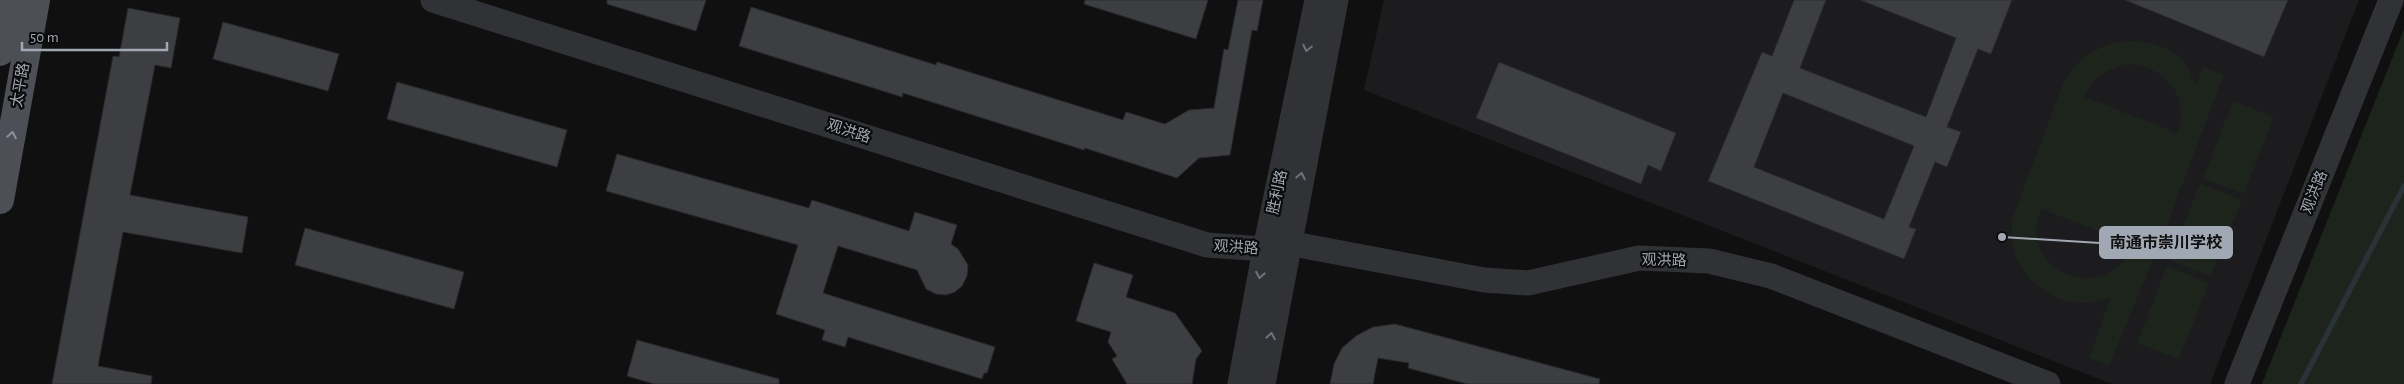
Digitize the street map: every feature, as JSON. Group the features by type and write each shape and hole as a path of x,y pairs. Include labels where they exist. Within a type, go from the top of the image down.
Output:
{"main road":[{"name":"太平路","path":"0,52 10,0"},
{"name":"太平路","path":"0,200 36,0"}],"street":[{"name":"观洪路","path":"433,0 1207,244 1277,246 1484,280 1528,283 1639,258 1709,261 1771,276 2048,384"},
{"name":"胜利路","path":"1262,384 1277,246 1317,0"},
{"name":"胜利路","path":"1240,384 1277,246 1336,0"},
{"name":"观洪路","path":"2237,384 2391,0"}],"shaded area":[{"path":"1384,0 2359,0 2210,384 2112,384 1364,90"},
{"path":"2404,29 2404,384 2262,384"},
{"path":"2127,40 2142,42 2157,45 2171,51 2183,60 2196,85 2203,67 2224,75 2156,253 2109,366 2089,358 2111,297 2081,303 2070,302 2050,294 2032,281 2019,264 2015,254 2012,241 2012,219 2063,84 2075,66 2082,60 2098,49","holes":["2129,64 2154,71 2172,86 2178,96 2180,107 2177,133 2085,97 2092,84 2102,74","2041,209 2133,244 2121,263 2105,274 2087,278 2069,275 2053,266 2041,251 2037,232"]},
{"path":"2233,101 2274,117 2244,194 2203,178"},
{"path":"2200,183 2242,200 2211,276 2170,260"},
{"path":"2167,266 2209,283 2179,359 2137,343"}],"building":[{"path":"607,0 706,0 696,31 607,4"},
{"path":"1085,0 1208,0 1196,39 1084,4"},
{"path":"1238,0 1263,0 1257,31 1252,30 1230,155 1199,158 1177,178 903,93 902,97 739,46 751,7 936,65 937,62 1123,120 1126,112 1165,124 1189,110 1214,108 1224,49 1228,50"},
{"path":"1794,0 1826,0 1800,68 1926,117 1956,38 1860,0 2012,0 1991,54 1978,49 1947,127 1961,132 1947,167 1935,162 1909,227 1916,229 1904,259 1708,181 1762,52 1772,56","holes":["1783,93 1914,146 1884,219 1754,167"]},
{"path":"2125,0 2288,0 2264,57"},
{"path":"128,8 180,18 171,68 155,65 130,195 248,217 242,253 123,232 98,366 152,376 151,384 52,384 113,56 119,57"},
{"path":"223,22 339,54 328,91 213,59"},
{"path":"1499,62 1676,133 1661,171 1648,165 1641,184 1476,118"},
{"path":"397,82 567,130 557,167 387,119"},
{"path":"617,154 809,208 812,200 909,231 915,212 957,225 951,244 958,249 968,265 967,276 962,286 955,292 946,295 936,294 926,289 917,270 838,246 823,293 995,347 987,373 984,373 982,379 848,337 845,347 822,340 825,330 776,314 798,245 606,191"},
{"path":"305,228 464,272 454,309 295,265"},
{"path":"1094,263 1133,275 1126,297 1175,313 1202,351 1196,359 1192,384 1127,384 1112,359 1117,356 1108,342 1111,332 1076,321"},
{"path":"1395,324 1600,379 1599,384 1467,384 1408,368 1409,363 1378,358 1373,384 1330,384 1334,364 1342,348 1356,336 1373,327"},
{"path":"637,340 779,379 779,384 654,384 627,376"}],"waterway":[{"path":"2301,384 2404,186"}],"place":[{"name":"南通市崇川学校","path":"2002,237"}]}
